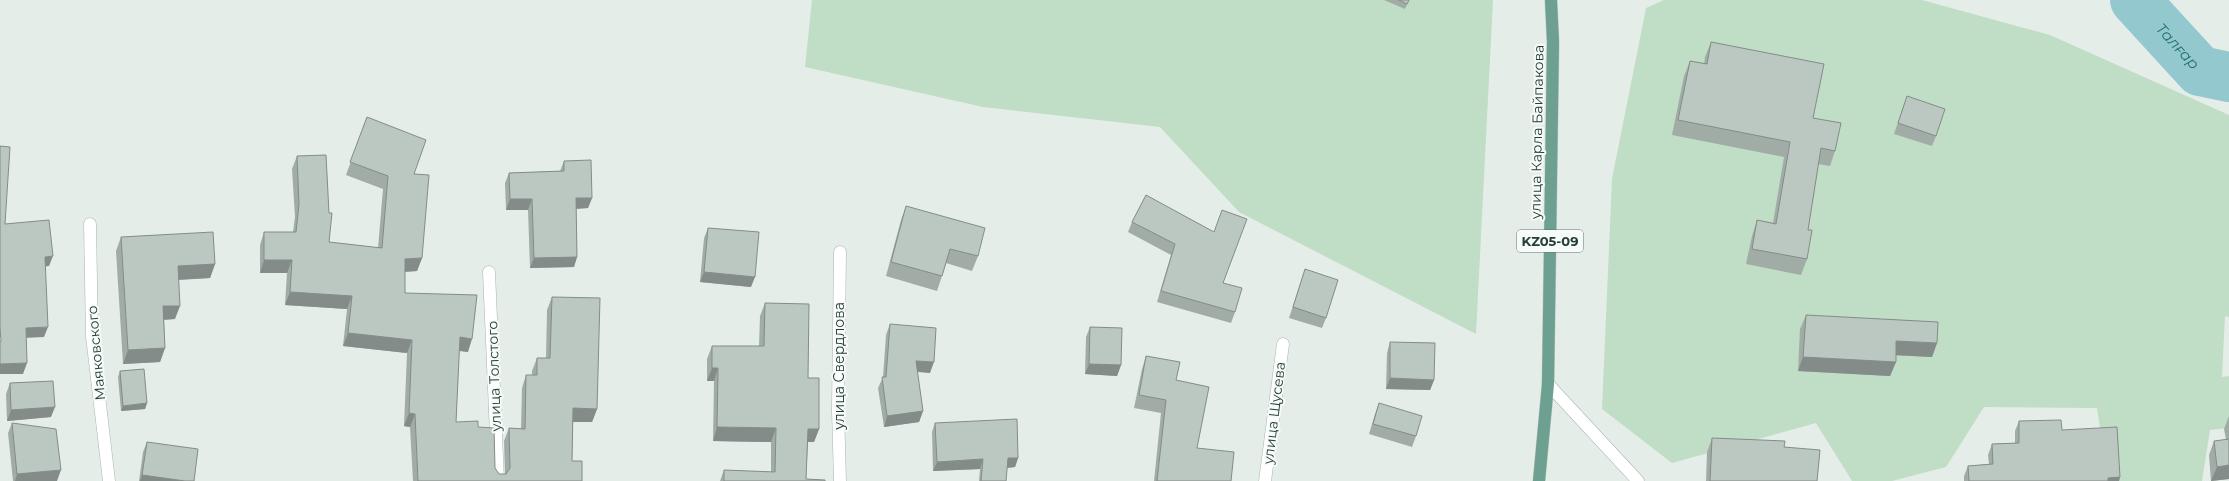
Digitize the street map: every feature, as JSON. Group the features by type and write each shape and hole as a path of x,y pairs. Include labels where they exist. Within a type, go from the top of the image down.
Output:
{"main road":[{"name":"улица Карла Байпакова","path":"1539,481 1548,384 1553,42 1551,0"}],"street":[{"name":"Маяковского","path":"90,224 92,336 109,481"},
{"name":"улица Свердлова","path":"840,252 838,410 840,481"},
{"name":"улица Толстого","path":"489,272 498,481"},
{"name":"улица Щусева","path":"1265,481 1283,344"},
{"path":"1548,384 1638,481"}],"green space":[{"path":"812,0 1493,0 1476,334 1239,212 1160,127 983,107 805,67"},
{"path":"1664,0 1922,0 2050,35 2229,115 2229,317 2225,316 2222,377 2229,376 2229,428 2210,430 2202,481 2108,481 2097,408 1984,407 1946,467 1892,481 1852,481 1816,423 1672,463 1602,409 1612,179 1646,8"}],"building":[{"path":"1399,0 1409,0 1407,4"},
{"path":"1711,42 1824,64 1813,118 1841,123 1835,151 1821,148 1808,230 1812,230 1807,259 1752,249 1757,220 1776,224 1790,142 1678,120 1690,61 1707,64"},
{"path":"1907,96 1945,109 1936,136 1898,123"},
{"path":"367,117 426,140 414,174 429,175 422,258 405,259 405,293 477,295 472,339 460,337 456,422 478,421 478,427 494,428 495,468 499,474 506,474 510,468 509,428 525,429 526,375 537,375 537,358 550,358 552,297 600,298 597,409 573,408 572,461 582,461 582,481 418,481 415,414 409,413 412,340 348,333 352,296 290,292 292,260 264,260 264,232 296,232 299,204 297,156 326,155 329,213 332,213 329,242 382,248 388,176 350,162"},
{"path":"0,146 10,147 5,224 49,220 53,256 45,257 48,327 26,328 27,363 0,364"},
{"path":"591,160 592,198 576,198 577,257 534,258 532,199 510,199 509,173 564,171 564,161"},
{"path":"1146,195 1214,232 1222,210 1247,219 1223,283 1242,288 1235,312 1161,291 1175,244 1132,222"},
{"path":"906,206 985,228 978,256 950,249 942,276 891,262"},
{"path":"708,228 759,232 755,277 704,272"},
{"path":"213,232 215,264 178,266 180,306 163,306 165,348 128,350 121,237"},
{"path":"1305,269 1338,280 1326,318 1293,307"},
{"path":"765,303 809,304 808,378 819,378 819,429 808,429 806,479 825,481 724,481 724,470 775,472 776,428 717,427 718,368 712,368 712,346 764,346"},
{"path":"1806,315 1938,322 1937,343 1896,341 1896,362 1803,357"},
{"path":"890,324 936,328 934,362 916,361 923,411 887,416 882,377 886,377"},
{"path":"1090,327 1122,328 1121,365 1089,364"},
{"path":"1390,342 1435,343 1434,380 1390,378"},
{"path":"1146,356 1180,362 1176,380 1209,387 1197,448 1234,452 1231,481 1157,481 1166,400 1139,395"},
{"path":"144,369 147,403 123,406 120,371"},
{"path":"53,381 55,407 11,410 10,383"},
{"path":"1379,403 1422,416 1416,436 1373,424"},
{"path":"1017,419 1018,458 1008,458 1006,481 981,481 983,459 937,462 935,423"},
{"path":"2061,420 2062,430 2117,427 2120,477 2108,478 2108,481 1969,481 1968,466 1993,464 1992,444 2019,443 2019,421"},
{"path":"12,423 56,429 61,470 17,474"},
{"path":"1712,438 1785,441 1784,447 1820,450 1817,481 1710,481"},
{"path":"2229,439 2229,465 2217,467 2214,441"},
{"path":"147,442 198,449 194,481 142,475"}],"waterway":[{"name":"Талғар","path":"2135,0 2200,71 2229,77"}]}
